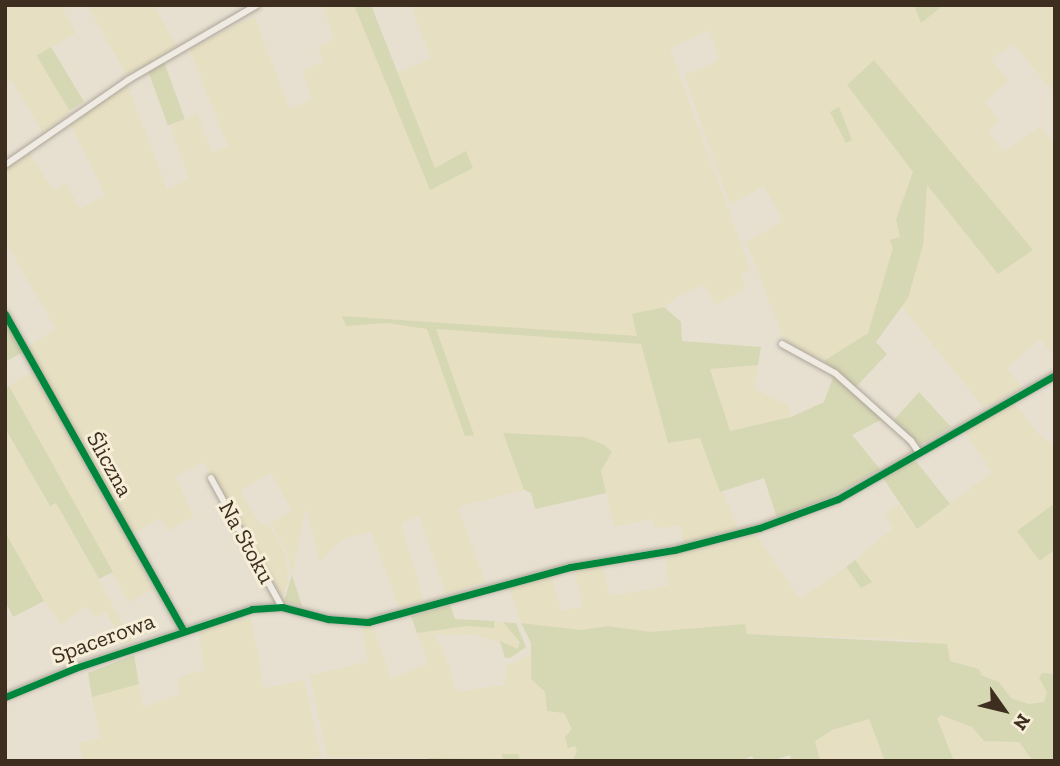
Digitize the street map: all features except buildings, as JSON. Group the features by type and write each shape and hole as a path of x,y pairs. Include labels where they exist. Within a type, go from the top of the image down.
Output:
{"street":[{"path":"5,164 128,80 257,5"},
{"name":"Śliczna","path":"5,314 183,630"},
{"path":"782,344 835,373 911,441 918,451"},
{"name":"Spacerowa","path":"5,697 183,630 252,609 282,607 328,620 368,622 569,567 674,550 808,512 838,499 1055,375"},
{"name":"Na Stoku","path":"211,478 282,607"}],"shaded area":[{"path":"5,5 65,5 62,7 76,33 36,56 70,112 43,133 12,81 5,84"},
{"path":"87,5 154,5 177,47 127,76"},
{"path":"322,5 354,5 430,189 435,168 397,72 431,59 411,5 914,5 921,23 940,8 939,5 1055,5 1055,95 1014,44 991,59 1009,81 985,101 999,121 988,131 1003,152 1041,126 1055,144 1055,357 1040,339 1007,368 1022,388 984,408 902,307 923,245 926,184 998,274 1033,249 847,85 913,172 896,219 901,237 894,248 868,333 824,361 785,342 746,242 783,221 764,186 730,205 686,81 686,75 719,60 709,30 670,49 750,269 741,275 746,288 715,305 704,285 679,296 664,307 632,314 637,337 343,316 346,326 387,323 427,329 474,434 435,329 641,344 668,443 700,438 738,529 684,544 680,526 655,528 652,519 614,527 601,471 612,452 605,445 584,437 503,434 524,490 458,507 485,582 446,594 419,516 401,523 424,601 399,608 371,531 340,541 320,562 306,508 292,575 288,555 271,523 292,511 271,473 240,491 261,525 269,524 286,556 288,582 282,597 204,462 175,476 194,516 168,531 160,518 131,535 27,347 56,329 5,241 5,168 29,152 53,190 66,183 80,209 105,195 69,122 128,86 167,189 189,179 170,127 197,113 212,153 228,146 189,49 254,16 290,109 312,100 303,71 323,61 318,47 334,39"},
{"path":"758,365 755,389 790,406 791,417 730,431 710,368"},
{"path":"33,372 153,589 129,602 9,386"},
{"path":"1014,402 1039,435 1055,446 1055,503 1017,531 1040,561 1055,549 1055,674 1042,673 1047,692 1044,702 1029,704 1011,698 999,682 980,675 978,669 950,661 917,640 747,634 744,624 650,632 608,626 581,630 521,623 509,587 552,576 561,611 583,606 574,570 602,566 610,596 668,586 665,556 756,535 800,599 846,567 861,588 871,581 855,560 893,528 885,513 898,504 917,529 992,472 964,431"},
{"path":"5,428 49,506 55,502 133,641 124,644 106,612 95,617 86,606 61,625 44,601 5,532"},
{"path":"251,618 264,688 304,680 321,756 293,761 83,761 79,743 100,738 92,697 139,684 143,707 179,695 178,677 204,670 198,630"},
{"path":"494,621 503,622 520,642 519,649 472,634 444,636 433,632 444,652 457,692 504,685 507,665 530,655 531,679 564,713 572,730 569,748 575,746 577,752 572,761 520,761 517,754 502,755 503,759 327,757 310,675 368,662 362,626 373,626 391,678 428,664 417,633 468,626 493,628"},
{"path":"941,715 972,727 984,741 1020,742 1033,761 954,761 937,718"},
{"path":"869,719 885,761 820,761 814,741 832,730"}],"green space":[{"path":"354,5 371,5 435,168 466,151 473,168 430,190"},
{"path":"914,5 939,5 940,8 921,23"},
{"path":"51,47 84,102 69,111 36,56"},
{"path":"874,60 1033,250 998,274 927,185 923,245 908,298 876,342 887,354 855,388 824,361 868,333 893,248 890,240 900,237 896,219 913,172 847,85"},
{"path":"164,62 185,119 168,125 147,68"},
{"path":"839,107 852,140 846,143 830,112"},
{"path":"664,307 681,322 682,341 761,347 758,365 710,369 730,431 791,417 824,402 834,375 882,419 852,435 880,469 832,496 777,518 764,478 720,492 700,438 668,443 641,344 436,329 474,435 465,436 427,329 387,323 346,326 342,316 637,336 632,314"},
{"path":"5,321 23,352 5,362"},
{"path":"9,386 113,572 99,579 56,503 50,506 5,428 5,389"},
{"path":"919,392 951,427 920,445 894,420"},
{"path":"503,433 584,437 605,445 612,452 601,471 606,493 535,509 531,493 524,490"},
{"path":"915,460 950,504 917,529 883,478"},
{"path":"1055,503 1055,549 1040,561 1017,531"},
{"path":"5,532 44,601 13,617 5,600"},
{"path":"855,560 872,582 861,588 846,567"},
{"path":"292,575 302,606 284,601"},
{"path":"450,605 455,619 494,621 494,628 468,626 417,633 411,616"},
{"path":"503,622 516,623 526,647 510,658 505,658 500,641 518,649 520,642"},
{"path":"521,623 581,630 608,626 650,632 745,624 747,634 947,644 950,661 979,669 981,675 999,682 1011,698 1029,704 1044,702 1047,692 1039,678 1042,673 1055,674 1055,761 1033,761 1019,742 984,741 972,727 941,715 937,718 954,761 885,761 869,719 832,730 815,741 820,761 792,761 790,755 771,761 755,761 752,756 741,761 572,761 577,752 575,746 568,748 565,737 572,729 564,713 547,711 545,692 531,679 531,643"},
{"path":"134,655 139,684 92,697 88,673"},
{"path":"502,754 518,754 520,761 428,761 428,758 503,759"}],"cycle path":[{"path":"5,314 183,630"},
{"path":"5,697 75,668 252,609 282,607 328,619 368,622 570,567 674,550 759,528 838,499 1055,375"}]}
